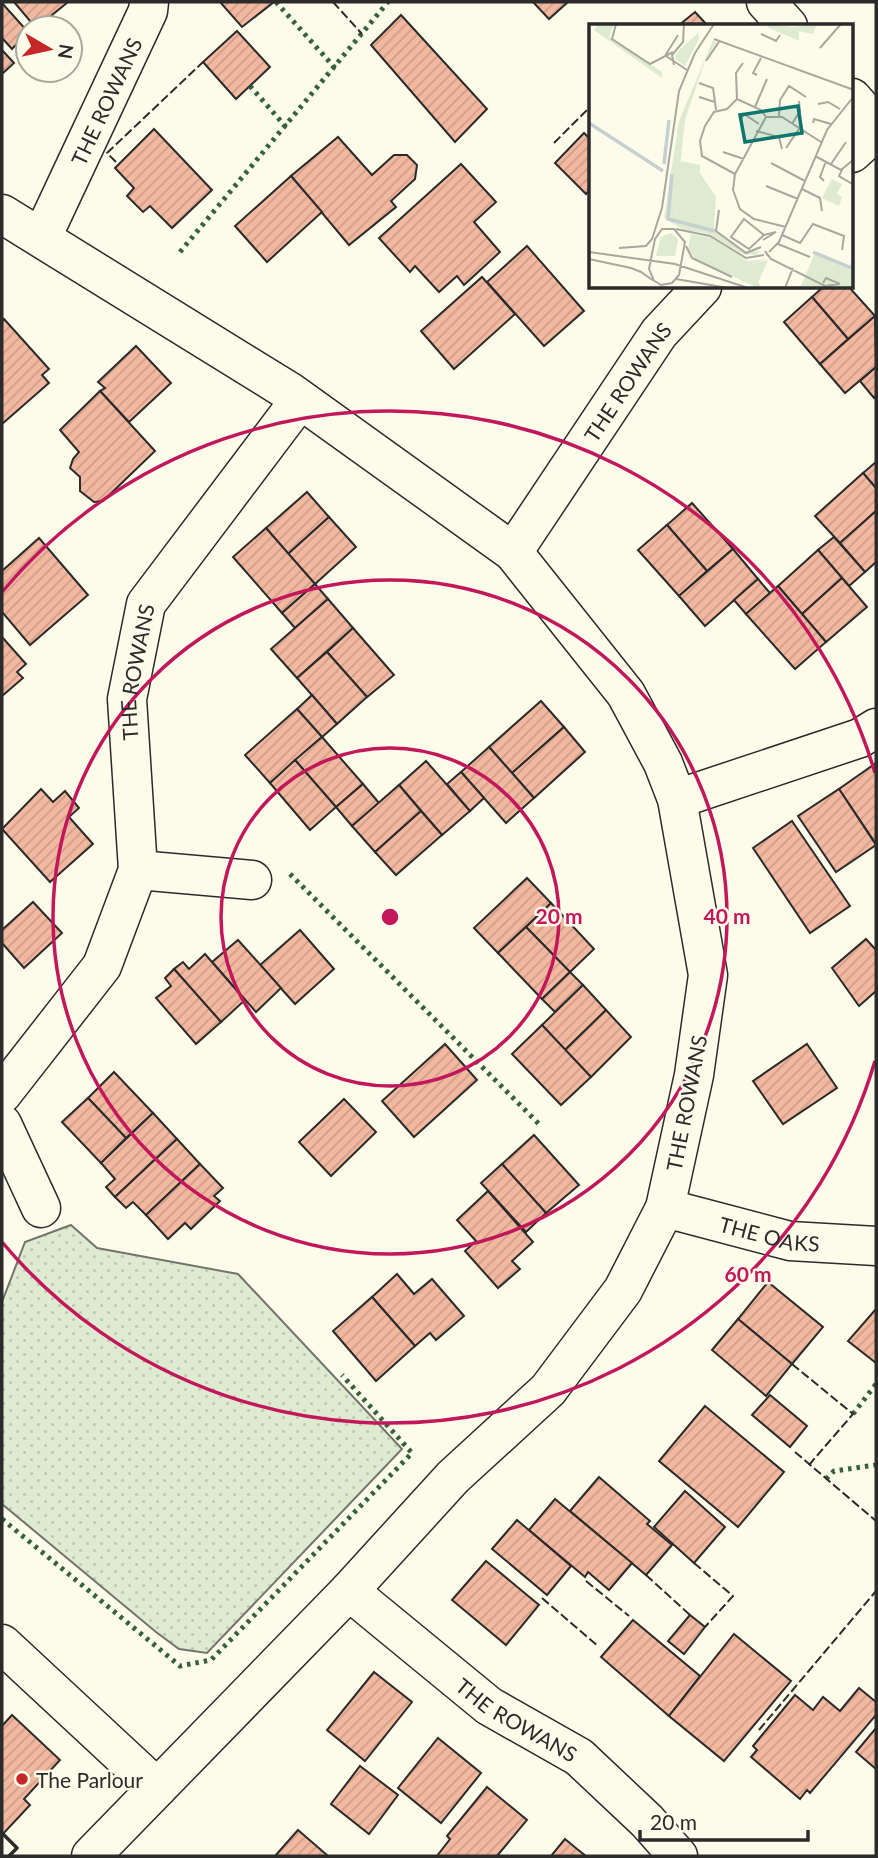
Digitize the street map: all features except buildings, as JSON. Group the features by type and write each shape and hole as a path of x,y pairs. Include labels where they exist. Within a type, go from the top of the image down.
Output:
{"street":[{"name":"THE ROWANS","path":"42,237 104,110 148,11 149,2"},
{"path":"766,2 786,24"},
{"path":"854,100 876,128 854,151"},
{"name":"THE ROWANS","path":"2,214 290,392 513,552 626,694 663,763 677,799 708,975 694,1075 665,1208 623,1290 548,1390 453,1477 349,1591 91,1856"},
{"name":"THE ROWANS","path":"513,552 659,333 700,289"},
{"name":"THE ROWANS","path":"2,1094 102,966 138,870 127,699 146,604 299,401"},
{"path":"677,799 860,738 876,728"},
{"path":"138,870 252,880"},
{"path":"2,1124 41,1208"},
{"name":"THE OAKS","path":"665,1208 790,1241 876,1247"},
{"name":"THE ROWANS","path":"349,1591 489,1706 579,1757 647,1821 678,1856"},
{"path":"2,1644 157,1788"}],"green space":[{"path":"71,1225 97,1248 238,1274 402,1449 207,1653 179,1649 2,1504 2,1302 25,1242"}],"hedge":[{"path":"276,2 335,68"},
{"path":"180,252 388,2"},
{"path":"250,86 286,127"},
{"path":"290,874 541,1126"},
{"path":"2,1519 180,1666 211,1660 412,1453 342,1375"},
{"path":"853,1414 876,1384"},
{"path":"826,1479 834,1471 876,1465"}],"fence":[{"path":"333,2 362,34"},
{"path":"116,162 107,153 203,62"},
{"path":"554,143 589,108"},
{"path":"792,1364 853,1414 809,1465"},
{"path":"795,1452 876,1521"},
{"path":"694,1563 733,1596 705,1627"},
{"path":"646,1575 690,1615"},
{"path":"586,1581 629,1616"},
{"path":"759,1730 876,1591"},
{"path":"542,1598 599,1647"}],"wall":[{"path":"3,1834 17,1848 9,1856"}],"place":[{"name":"The Parlour","path":"22,1779"}]}
